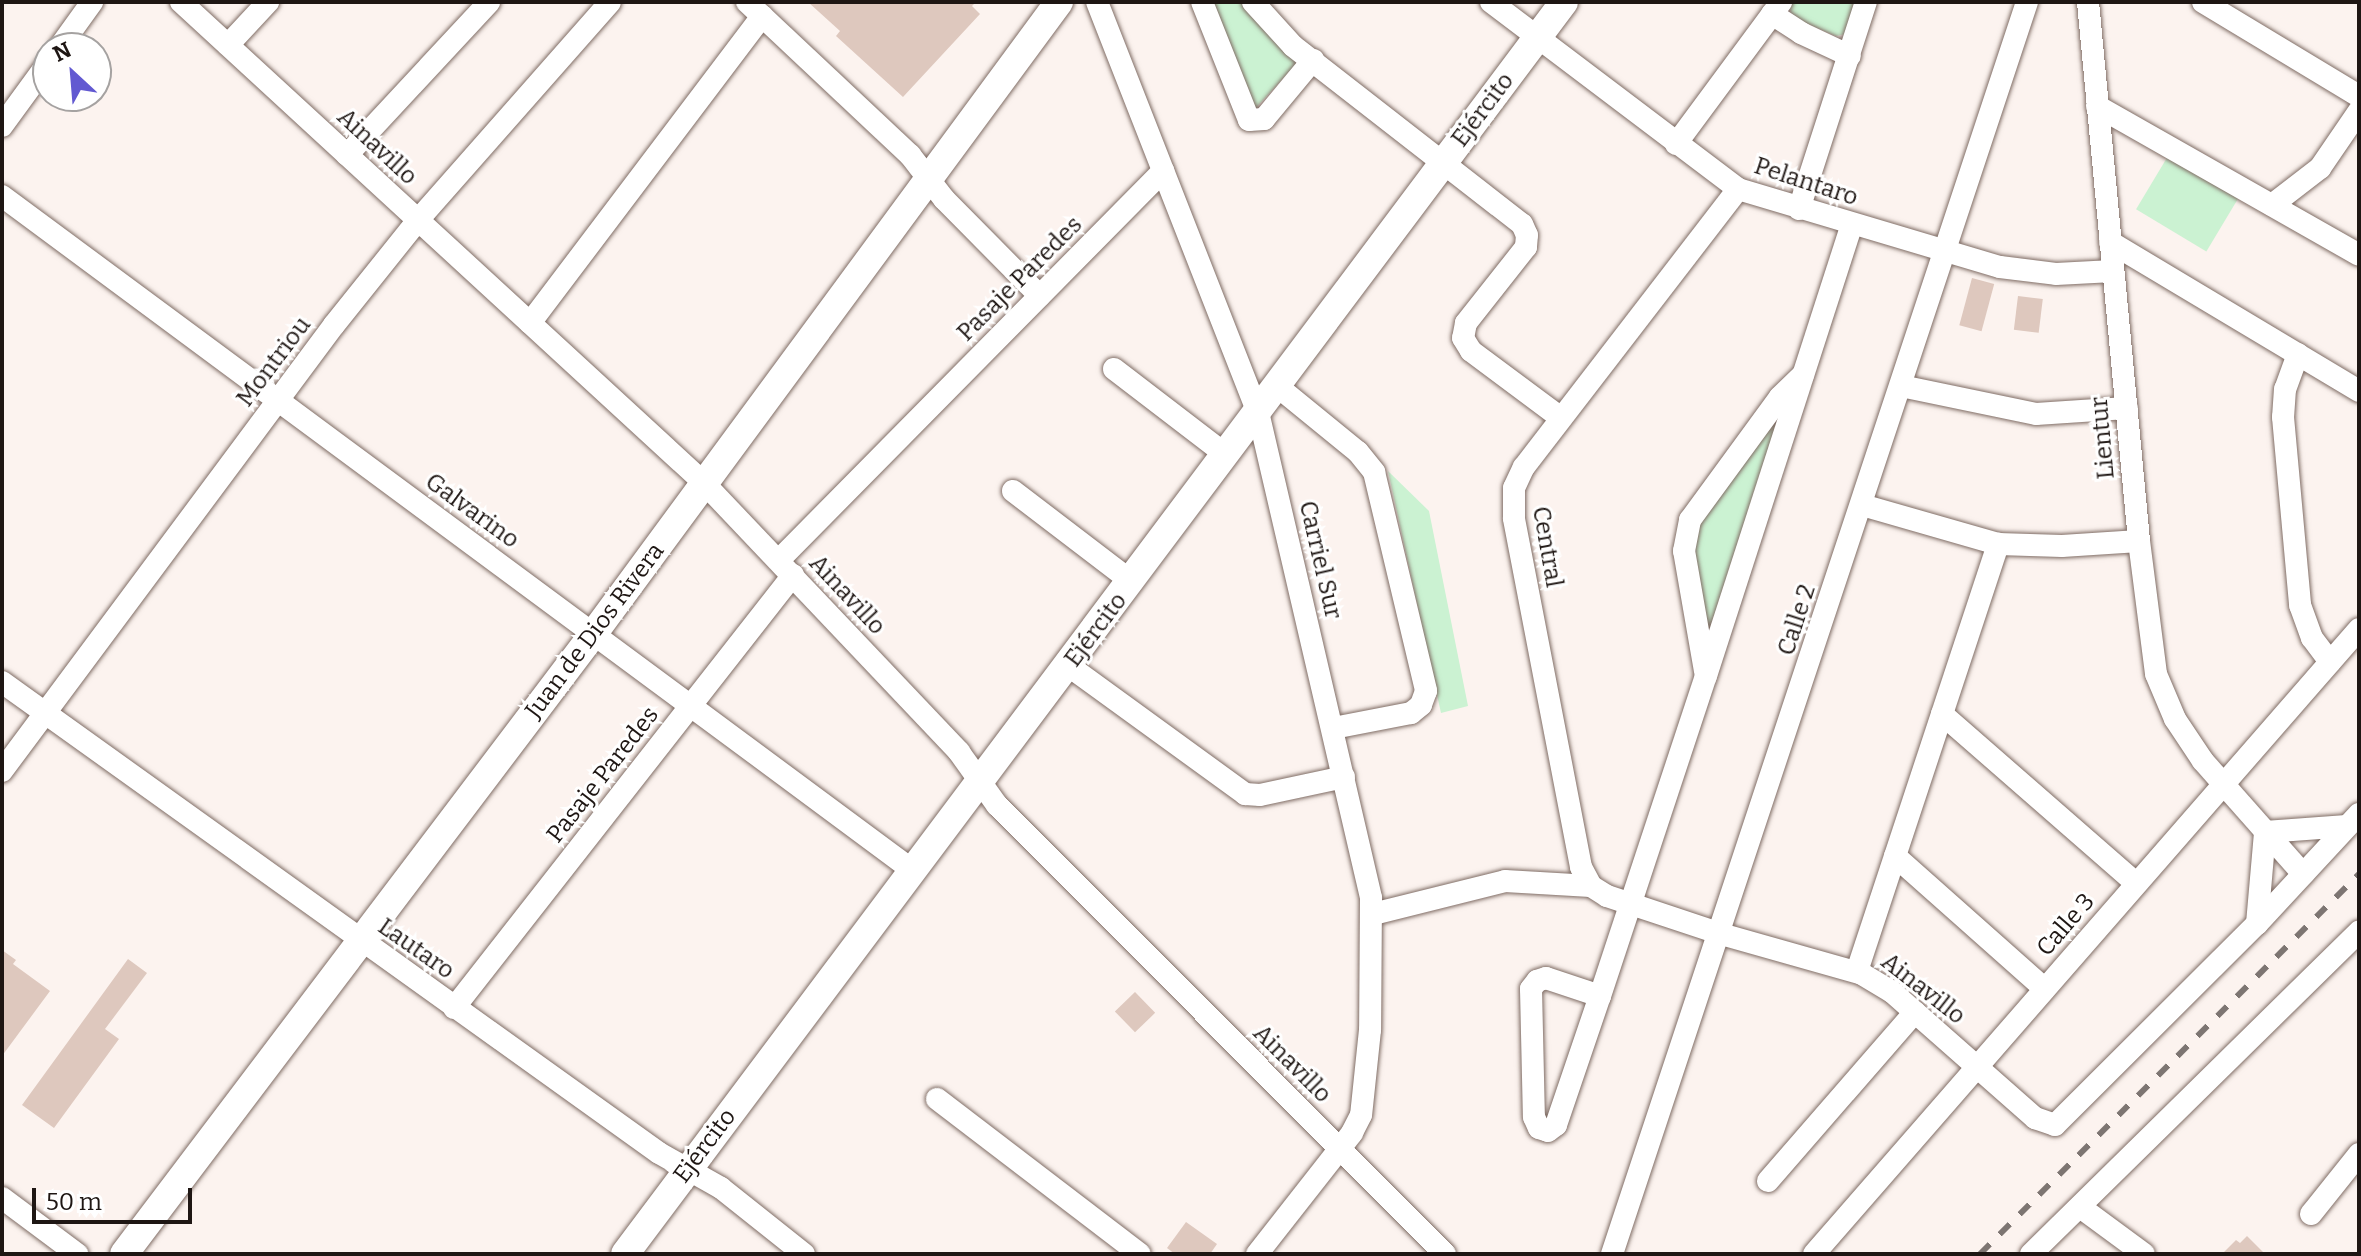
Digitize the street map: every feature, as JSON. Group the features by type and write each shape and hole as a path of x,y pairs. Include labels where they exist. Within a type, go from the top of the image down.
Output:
{"main road":[{"name":"Juan de Dios Rivera","path":"124,1254 594,633 1059,2"},
{"name":"Ejército","path":"625,1254 1564,2"}],"street":[{"path":"70,32 92,2"},
{"name":"Ainavillo","path":"181,2 704,483 959,752 997,805 1445,1254"},
{"path":"228,45 268,2"},
{"path":"347,155 489,2"},
{"name":"Montriou","path":"2,771 279,400 418,220 610,2"},
{"name":"Carriel Sur","path":"1097,2 1258,412 1333,728 1373,914 1365,1097 1357,1124 1257,1254"},
{"path":"1202,2 1249,120 1264,119 1313,60"},
{"path":"1253,2 1293,46 1518,220 1527,235 1523,253 1463,327 1466,346 1561,418"},
{"name":"Pelantaro","path":"1491,2 1738,189 1945,253 2028,272 2113,271"},
{"path":"1799,209 1866,2"},
{"name":"Calle 2","path":"1612,1254 1721,934 2027,2"},
{"name":"Lientur","path":"2088,2 2139,541 2156,674 2188,741 2222,784 2303,874"},
{"path":"2203,2 2359,96"},
{"path":"1676,144 1777,8 1801,33 1850,56"},
{"path":"530,323 755,9 910,155 928,179 1040,296"},
{"path":"2,126 32,85"},
{"path":"2097,106 2359,255"},
{"path":"2272,205 2320,168 2359,111"},
{"name":"Pasaje Paredes","path":"454,1008 691,706 786,568 1040,296 1163,171"},
{"name":"Central","path":"1591,886 1581,867 1512,508 1518,477 1738,189"},
{"name":"Galvarino","path":"2,196 911,869"},
{"path":"1600,996 1546,978 1537,981 1531,989 1534,1117 1539,1128 1548,1131 1556,1125 1600,996 1631,905 1852,225"},
{"path":"2110,242 2359,391"},
{"path":"2298,354 2285,389 2283,417 2300,605 2312,638 2330,662"},
{"path":"1114,369 1226,455"},
{"path":"1706,676 1684,551 1690,520 1773,406 1804,375"},
{"path":"1277,386 1358,452 1374,472 1426,691 1421,705 1411,713 1333,728"},
{"path":"1901,386 2036,414 2127,408"},
{"path":"1013,491 1132,582"},
{"path":"1862,505 1998,544 2062,546 2139,541"},
{"path":"1857,971 1998,544"},
{"name":"Calle 3","path":"1814,1254 2359,629"},
{"path":"1069,666 1245,794 1260,795 1344,777"},
{"name":"Lautaro","path":"2,682 360,942 659,1153 721,1188 804,1254"},
{"path":"1942,714 2136,883"},
{"path":"2257,924 2265,832 2353,820"},
{"path":"2257,924 2353,820"},
{"path":"1895,856 2045,989"},
{"name":"Ainavillo","path":"1373,914 1505,881 1591,886 1631,905 1721,934 1857,971 1883,985 2035,1118 2048,1125 2062,1121 2257,924"},
{"path":"2031,1254 2358,933"},
{"path":"1768,1181 1915,1012"},
{"path":"937,1099 1140,1254"},
{"path":"2311,1214 2359,1154"},
{"path":"2,1198 77,1254"},
{"path":"2080,1207 2144,1254"}],"green space":[{"path":"1210,2 1247,2 1299,61 1252,112"},
{"path":"1790,2 1857,2 1846,34 1836,36 1791,17"},
{"path":"2168,156 2238,198 2206,251 2136,209"},
{"path":"1784,408 1711,648 1691,557 1695,524"},
{"path":"1388,471 1429,511 1468,706 1441,713"}],"building":[{"path":"808,2 976,2 972,6 980,14 903,97 836,36 840,31"},
{"path":"1972,278 1994,284 1982,331 1959,325"},
{"path":"2018,296 2043,299 2039,333 2014,330"},
{"path":"2,950 16,960 13,964 50,991 2,1056"},
{"path":"128,959 147,973 105,1029 119,1039 54,1128 22,1105"},
{"path":"1135,992 1155,1013 1135,1032 1115,1011"},
{"path":"1186,1222 1217,1244 1210,1254 1175,1254 1167,1248"},
{"path":"2247,1236 2265,1254 2222,1254 2236,1240 2240,1243"}],"railway":[{"path":"1980,1254 2359,874"}]}
